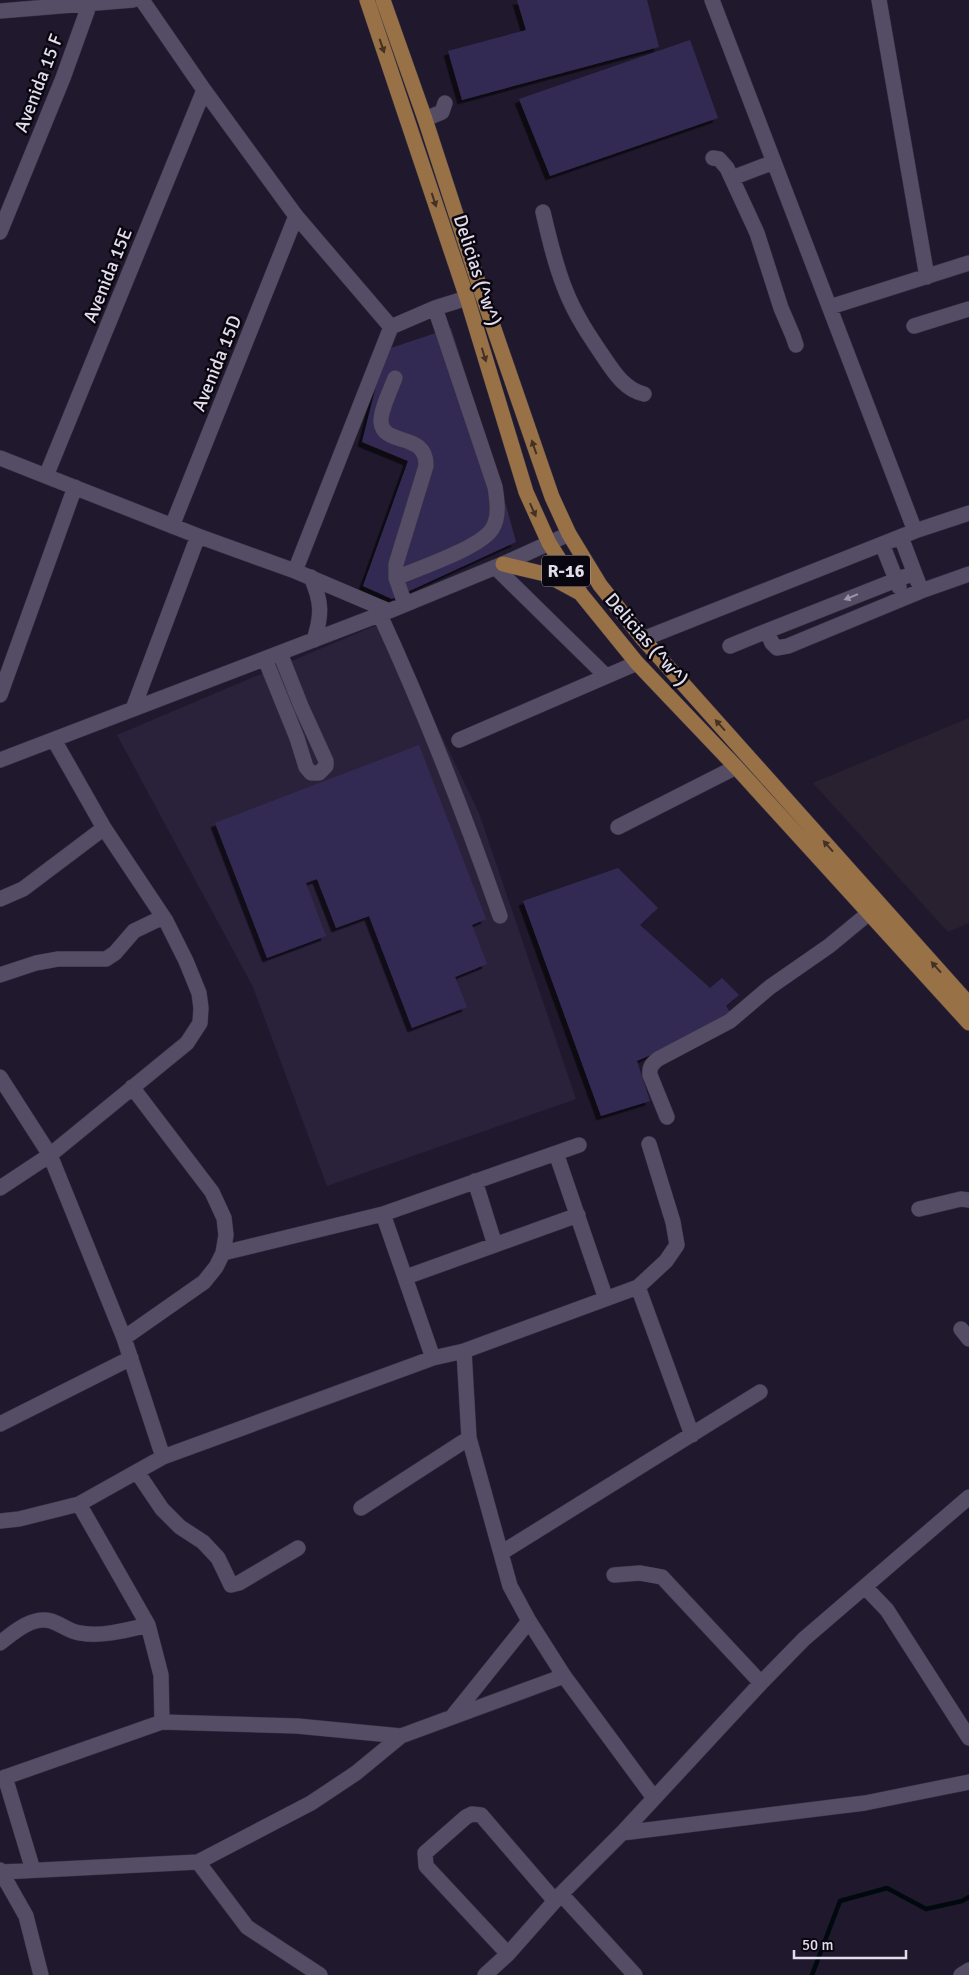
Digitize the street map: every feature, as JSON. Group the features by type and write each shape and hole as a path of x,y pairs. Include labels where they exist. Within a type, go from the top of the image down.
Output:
{"main road":[{"name":"Delicias (^w^)","path":"367,0 467,298 526,492 549,543 581,594 637,662 736,767 969,1023"},
{"name":"Delicias (^w^)","path":"383,0 425,119 542,470 569,534 600,585 643,639 969,1004"},
{"path":"499,565 545,574 581,594"}],"street":[{"path":"0,11 133,0"},
{"path":"142,0 204,90 296,216 391,327"},
{"path":"712,0 830,307 908,534 914,572 921,591"},
{"path":"879,0 927,277"},
{"name":"Avenida 15 F","path":"0,232 63,78 90,3"},
{"name":"Avenida 15E","path":"46,476 204,90"},
{"path":"425,119 442,112 445,103"},
{"path":"712,158 719,158 723,161 757,233 781,308 796,345"},
{"path":"732,178 774,162"},
{"path":"543,212 565,290 578,317 608,364 627,387 644,394"},
{"name":"Avenida 15D","path":"172,526 296,216"},
{"path":"830,307 969,263"},
{"path":"295,571 391,327 435,308 467,298"},
{"path":"396,578 477,543 493,528 496,516 495,487 435,308"},
{"path":"914,326 969,309"},
{"path":"395,378 381,415 383,429 387,434 416,444 424,452 426,460 426,466 396,564 396,578 405,604"},
{"path":"0,458 198,536 295,571 384,613 447,769 500,916"},
{"path":"0,695 74,487"},
{"path":"643,639 882,544 969,513"},
{"path":"0,760 384,613 569,534"},
{"path":"134,709 198,536"},
{"path":"882,544 903,598"},
{"path":"499,565 606,676"},
{"path":"730,646 914,572"},
{"path":"767,631 774,646 782,648 903,598 969,574"},
{"path":"311,578 321,609 320,621 314,640"},
{"path":"265,659 297,738 306,767 311,773 319,773 326,766 326,761 280,653"},
{"path":"459,740 637,662"},
{"path":"0,1188 50,1155 187,1043 200,1023 199,993 186,961 163,917 104,828 54,740"},
{"path":"618,827 736,767"},
{"path":"0,899 23,889 104,828"},
{"path":"667,1117 650,1075 649,1069 652,1064 658,1058 730,1021 770,987 829,946 869,913"},
{"path":"0,975 36,963 58,959 100,961 106,959 116,953 134,931 163,917"},
{"path":"0,1078 50,1155 124,1338 163,1457"},
{"path":"124,1338 204,1282 216,1267 223,1253 226,1235 224,1218 212,1192 132,1087"},
{"path":"0,1521 19,1519 79,1504 163,1457 433,1358 464,1351 638,1287 666,1261 677,1245 674,1222 649,1144"},
{"path":"223,1253 383,1214 579,1145"},
{"path":"556,1152 606,1299"},
{"path":"475,1181 494,1245"},
{"path":"919,1210 961,1198 969,1200"},
{"path":"383,1214 433,1358"},
{"path":"406,1277 578,1215"},
{"path":"638,1287 692,1435"},
{"path":"464,1351 469,1438 510,1586 529,1621 564,1676 654,1798"},
{"path":"0,1424 131,1358"},
{"path":"501,1552 760,1392"},
{"path":"361,1508 469,1438"},
{"path":"137,1472 162,1509 180,1527 203,1542 218,1558 231,1585 239,1583 298,1548"},
{"path":"485,1975 508,1954 558,1898 622,1833 804,1639 969,1498"},
{"path":"79,1504 148,1625 161,1676 162,1722"},
{"path":"614,1575 640,1573 662,1577 761,1683"},
{"path":"865,1586 887,1610 969,1738"},
{"path":"0,1643 24,1625 38,1621 50,1621 79,1634 114,1633 148,1625"},
{"path":"451,1718 529,1621"},
{"path":"41,1975 26,1916 1,1871 198,1862 311,1803 356,1773 401,1736 564,1676"},
{"path":"33,1870 3,1778 162,1722 297,1726 401,1736"},
{"path":"622,1833 865,1802 969,1782"},
{"path":"508,1954 426,1866 424,1859 424,1853 472,1814 481,1815 558,1898 634,1975"},
{"path":"198,1862 247,1927 320,1975"},
{"path":"961,1975 969,1970"}],"shaded area":[{"path":"386,621 479,813 576,1099 327,1186 253,987 117,735"},
{"path":"969,718 969,923 948,932 813,783"}],"building":[{"path":"517,0 647,0 659,47 462,100 448,51 526,30"},
{"path":"690,40 718,118 550,176 519,99"},
{"path":"451,328 499,480 516,542 392,599 363,586 408,461 362,442 385,350"},
{"path":"419,745 486,919 472,925 487,964 455,977 467,1007 412,1028 369,916 336,928 317,879 306,883 326,936 267,958 215,823"},
{"path":"618,868 658,908 640,925 710,988 722,978 739,995 726,1006 734,1018 637,1061 650,1101 601,1116 523,901"}],"waterway":[{"path":"812,1975 840,1901 887,1888 926,1909 962,1901 969,1897"}]}
